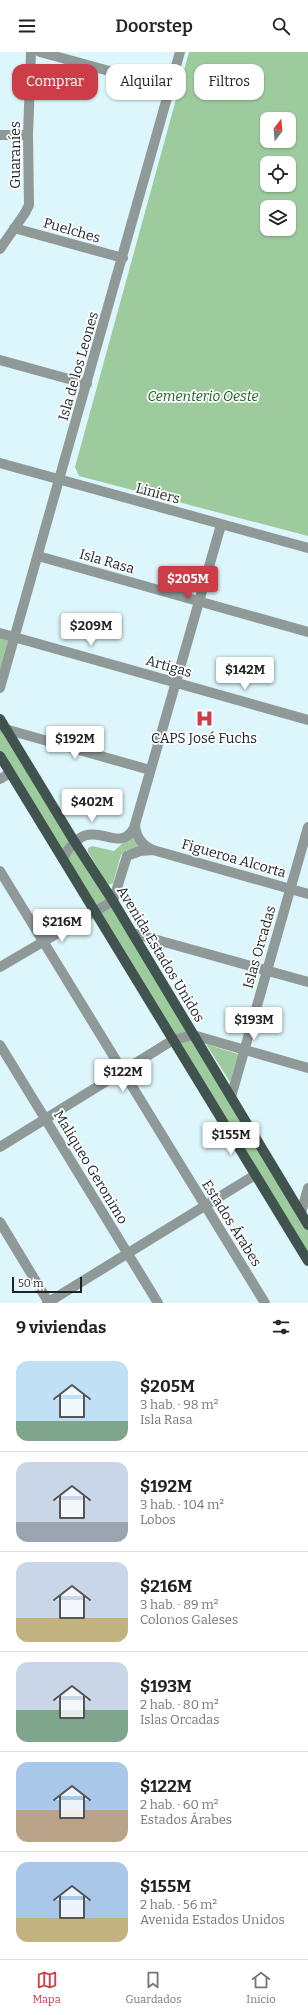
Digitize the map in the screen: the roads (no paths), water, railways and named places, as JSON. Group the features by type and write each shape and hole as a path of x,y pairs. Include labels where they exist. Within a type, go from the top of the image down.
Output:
{"main road":[{"name":"Avenida Estados Unidos","path":"0,719 74,841 113,901 308,1225"},
{"path":"0,756 308,1261"}],"street":[{"name":"Guaraníes","path":"0,249 29,205 28,135 31,52"},
{"path":"40,52 106,70"},
{"name":"Isla de los Leones","path":"177,64 180,52"},
{"name":"Isla de los Leones","path":"0,688 168,100"},
{"path":"0,135 28,135"},
{"name":"Puelches","path":"14,228 123,258"},
{"path":"0,360 87,384"},
{"name":"Liniers","path":"0,463 308,548"},
{"path":"63,858 74,841 88,834 116,839 128,835 135,825 221,525"},
{"name":"Isla Rasa","path":"38,556 308,632"},
{"name":"Artigas","path":"0,633 308,720"},
{"path":"5,729 150,770"},
{"path":"0,779 10,773"},
{"path":"135,825 136,833 140,841 153,850"},
{"name":"Islas Orcadas","path":"231,1097 308,827"},
{"path":"0,967 95,910 113,901 127,856 140,851 153,850"},
{"name":"Figueroa Alcorta","path":"153,850 308,894"},
{"name":"Estados Árabes","path":"0,871 265,1303"},
{"path":"132,933 308,982"},
{"path":"0,1148 173,1040 193,1035 308,1068"},
{"name":"Maliqueo Geronimo","path":"0,1045 158,1303"},
{"path":"0,1222 48,1303 127,1252 255,1174"},
{"path":"301,1213 308,1188"}],"place":[{"name":"CAPS José Fuchs","path":"204,718"}],"park label":[{"name":"Cementerio Oeste","path":"203,396"}]}
